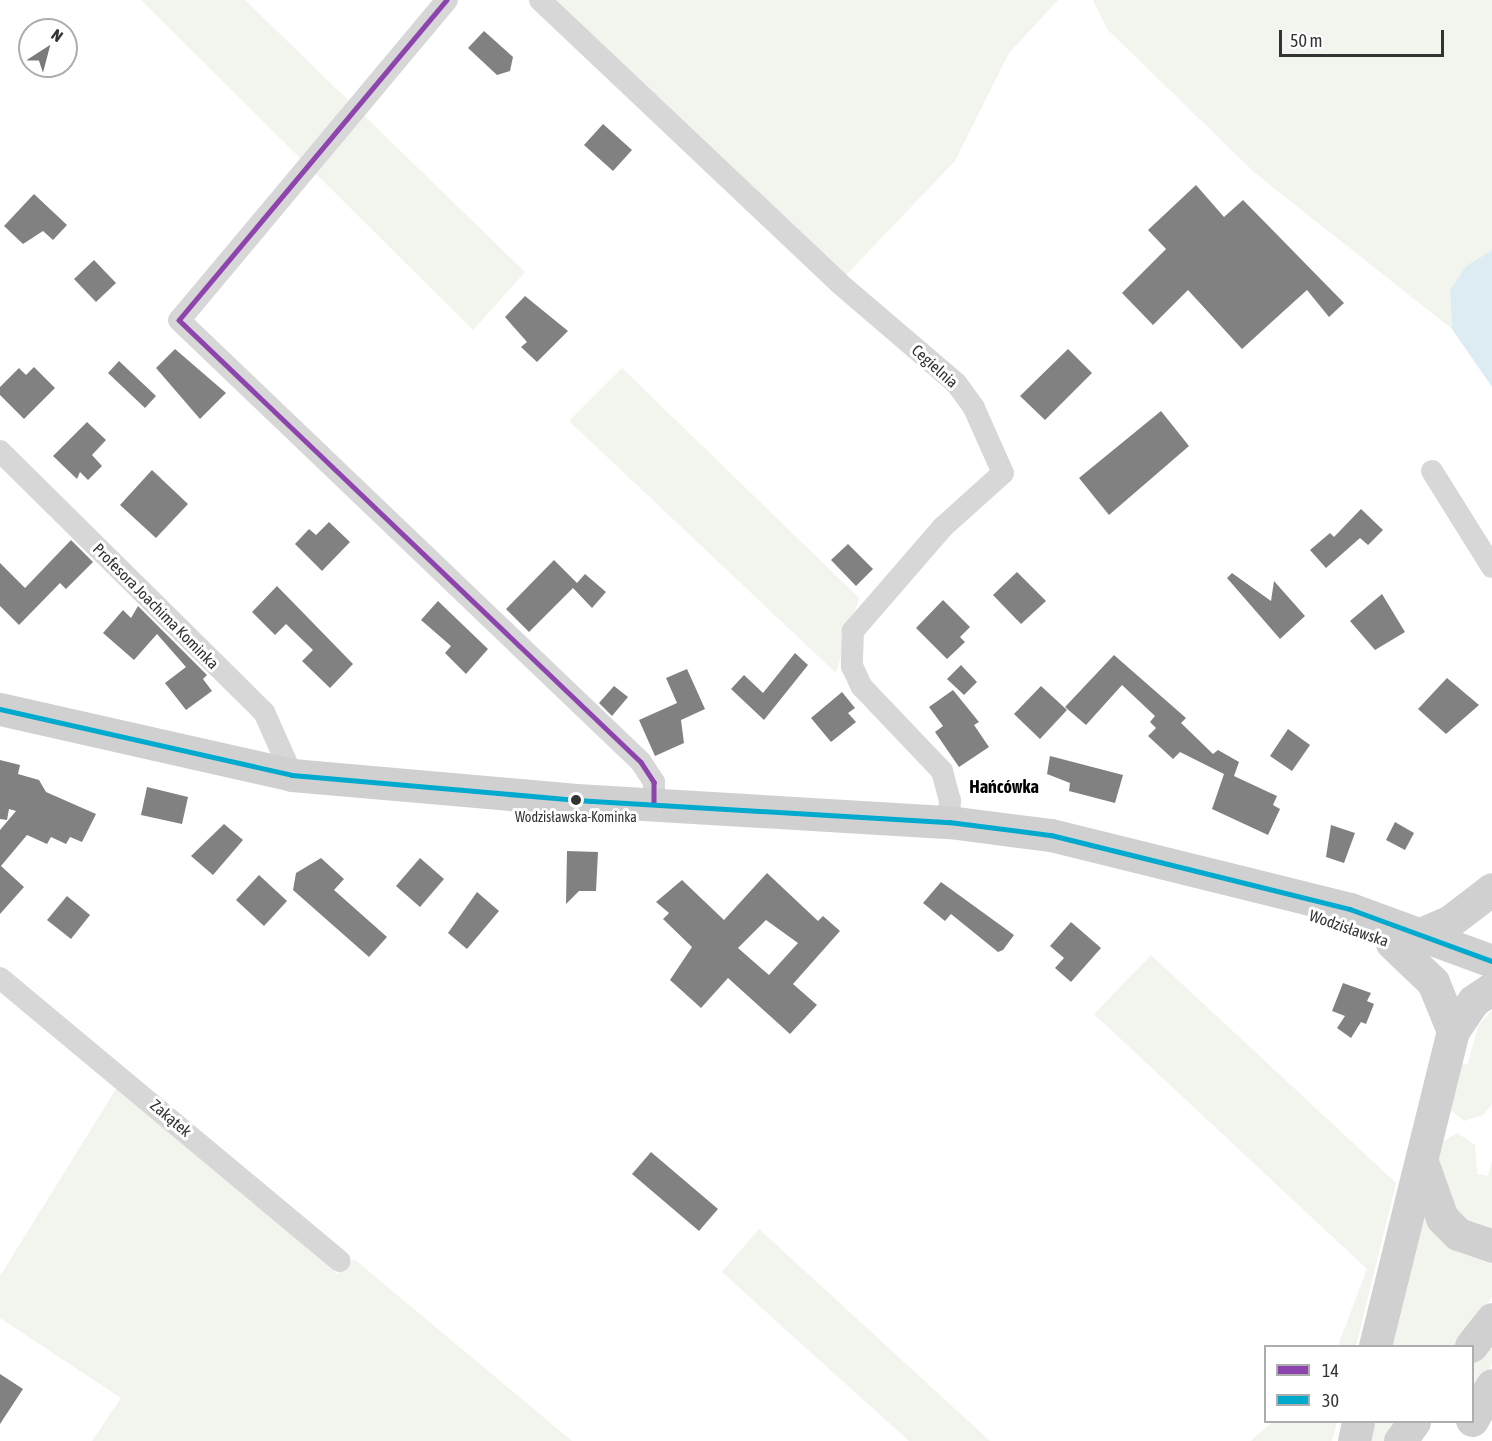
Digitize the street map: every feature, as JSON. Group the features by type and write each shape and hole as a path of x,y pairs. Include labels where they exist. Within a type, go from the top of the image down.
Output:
{"main road":[{"name":"Wodzisławska","path":"0,709 292,775 654,804 949,822 1071,839 1209,874 1261,898 1492,961"},
{"path":"1453,1032 1433,982 1407,938 1449,922 1492,889"},
{"name":"Wodzisławska","path":"1407,938 1492,976"},
{"path":"1376,1345 1453,1032 1473,1002 1492,988"},
{"path":"1422,1162 1442,1218 1458,1234 1492,1246"},
{"path":"1473,1345 1492,1319"},
{"path":"1474,1417 1492,1385"},
{"path":"1354,1441 1358,1423"},
{"path":"1400,1441 1413,1423"},
{"path":"1459,1441 1471,1423"}],"street":[{"path":"447,0 179,320 641,762 654,782 654,804"},
{"name":"Cegielnia","path":"540,0 839,283 956,383 974,408 1003,473 943,527 853,631 852,666 862,687 942,771 950,800 949,822"},
{"name":"Profesora Joachima Kominka","path":"0,451 264,712 292,775"},
{"path":"1432,471 1492,567"},
{"name":"Zakątek","path":"0,978 340,1261"}],"shaded area":[{"path":"141,0 245,0 525,272 473,330"},
{"path":"556,0 1058,0 1009,53 955,161 844,277"},
{"path":"1093,0 1492,0 1492,250 1466,266 1450,290 1452,329 1255,173 1107,29"},
{"path":"1492,250 1492,387 1452,329 1450,290 1466,266"},
{"path":"622,368 859,598 836,673 569,421"},
{"path":"1151,955 1396,1183 1356,1345 1338,1345 1367,1269 1094,1014"},
{"path":"1492,1010 1492,1104 1483,1115 1464,1121 1447,1107 1457,1063 1468,1064 1478,1026"},
{"path":"118,1086 337,1274 354,1259 572,1441 92,1441 121,1398 0,1318 0,1276"},
{"path":"1457,1133 1475,1145 1477,1174 1488,1176 1492,1161 1492,1230 1466,1220 1453,1207 1437,1159 1439,1144"},
{"path":"1415,1209 1492,1261 1492,1297 1456,1345 1383,1345"},
{"path":"759,1229 990,1441 909,1441 722,1272"},
{"path":"1492,1337 1492,1364 1474,1400 1474,1362"},
{"path":"1271,1423 1337,1423 1332,1441 1251,1441"},
{"path":"1366,1423 1397,1423 1384,1441 1361,1441"}],"building":[{"path":"484,31 513,57 510,71 497,75 468,48"},
{"path":"603,124 632,150 613,171 584,145"},
{"path":"1196,185 1224,217 1243,200 1344,303 1329,317 1307,290 1242,349 1188,290 1153,325 1122,293 1166,249 1148,230"},
{"path":"34,194 67,225 53,240 43,231 23,244 4,226"},
{"path":"94,260 116,283 96,302 74,279"},
{"path":"525,296 568,331 537,362 521,347 527,342 505,317"},
{"path":"175,349 226,393 200,419 156,368"},
{"path":"1068,349 1092,373 1045,420 1020,396"},
{"path":"119,361 156,396 145,408 108,373"},
{"path":"34,367 55,388 24,419 0,395 0,387 19,368 26,375"},
{"path":"1161,411 1189,446 1109,515 1079,478"},
{"path":"87,422 106,440 92,455 102,466 88,480 80,472 77,479 53,456"},
{"path":"152,470 188,504 156,538 120,505"},
{"path":"1361,509 1383,530 1368,545 1360,538 1326,568 1310,550 1330,533 1334,537"},
{"path":"329,522 350,542 322,571 295,544 309,529 316,535"},
{"path":"71,540 93,562 66,589 60,583 19,625 0,606 0,563 25,588"},
{"path":"848,544 873,569 856,586 831,560"},
{"path":"554,560 577,583 585,574 606,592 592,608 573,588 529,632 506,609"},
{"path":"1017,572 1046,601 1021,624 993,595"},
{"path":"1232,573 1271,601 1274,581 1305,616 1280,639 1227,578"},
{"path":"277,586 353,664 330,688 302,661 313,650 286,624 275,635 252,612"},
{"path":"1382,594 1405,632 1375,650 1350,621"},
{"path":"943,600 970,627 960,637 965,642 947,659 916,628"},
{"path":"438,601 488,649 466,674 445,653 451,646 421,620"},
{"path":"138,606 207,675 203,679 212,691 186,710 165,683 186,667 157,634 134,660 103,633 123,610 131,618"},
{"path":"795,653 808,665 764,720 731,689 744,675 763,693"},
{"path":"1114,655 1186,718 1181,723 1213,754 1218,750 1239,762 1234,776 1277,796 1273,805 1280,809 1268,835 1212,809 1224,774 1180,752 1173,759 1148,736 1156,728 1150,722 1155,716 1122,685 1086,725 1065,707"},
{"path":"961,665 977,682 964,695 947,679"},
{"path":"687,669 705,709 681,720 684,743 655,756 639,720 677,703 666,678"},
{"path":"1447,678 1479,705 1446,734 1418,709"},
{"path":"614,686 628,697 612,716 599,703"},
{"path":"1041,686 1067,710 1040,739 1014,714"},
{"path":"953,690 979,722 974,725 989,747 959,767 935,732 943,726 929,707"},
{"path":"842,692 855,708 848,713 856,722 831,742 811,718"},
{"path":"1288,729 1310,745 1292,771 1270,756"},
{"path":"1050,756 1123,775 1115,803 1069,791 1070,783 1047,774"},
{"path":"0,760 20,765 18,774 39,780 46,792 96,814 82,842 70,837 66,844 51,837 47,844 27,835 1,866 24,887 0,914 0,830 16,811 9,809 7,820 0,819"},
{"path":"147,787 188,797 182,824 141,815"},
{"path":"1395,822 1414,833 1405,850 1386,840"},
{"path":"224,824 243,840 213,875 191,856"},
{"path":"1331,825 1355,833 1344,863 1326,857"},
{"path":"567,851 598,852 596,891 579,891 566,904"},
{"path":"321,858 344,879 334,890 387,937 369,957 293,890 296,873"},
{"path":"420,858 444,879 420,907 396,886"},
{"path":"767,873 818,921 823,916 840,931 793,984 817,1005 790,1034 728,978 701,1008 670,980 692,947 663,919 669,913 656,902 682,880 724,920","holes":["766,920 798,943 769,975 738,948"]},
{"path":"259,875 287,901 264,926 236,900"},
{"path":"941,882 1014,935 1003,950 998,952 951,914 945,921 923,903"},
{"path":"477,892 499,911 467,949 448,933"},
{"path":"67,896 90,915 71,939 47,920"},
{"path":"1071,922 1101,948 1071,982 1055,968 1064,958 1050,946"},
{"path":"1343,983 1371,993 1367,1001 1374,1004 1366,1024 1361,1022 1351,1038 1337,1028 1345,1016 1332,1011"},
{"path":"651,1152 718,1209 699,1231 632,1174"},
{"path":"0,1374 23,1389 0,1424"}],"transit line":[{"name":"14","path":"447,0 179,320 641,762 654,782 654,804"},
{"name":"30","path":"0,709 292,775 576,800 949,822 1051,835 1350,909 1492,961"}],"place":[{"name":"Wodzisławska-Kominka","path":"576,800"}],"district":[{"name":"Hańcówka","path":"1004,787"}]}
